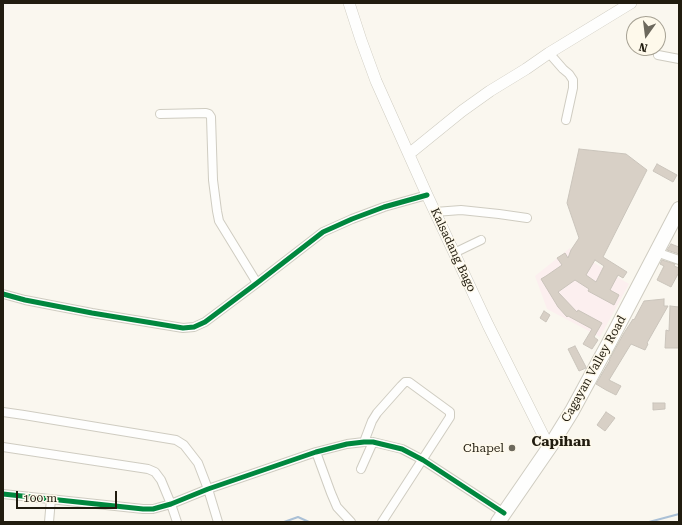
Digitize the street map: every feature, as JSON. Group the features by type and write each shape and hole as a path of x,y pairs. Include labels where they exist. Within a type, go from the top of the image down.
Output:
{"highway":[{"name":"Cagayan Valley Road","path":"501,518 572,411 679,209"}],"main road":[{"name":"Kalsadang Bago","path":"349,3 376,81 427,195 488,325 549,447"},
{"path":"409,154 490,91 631,3"}],"street":[{"path":"549,53 573,80 573,88 566,120"},
{"path":"663,56 679,59"},
{"path":"160,114 206,113 211,117 213,180 219,221 257,283"},
{"path":"3,294 92,313 183,328 194,326 205,322 323,232 384,207 427,195"},
{"path":"435,212 461,210 527,218"},
{"path":"454,253 480,240"},
{"path":"656,252 679,260"},
{"path":"361,469 372,421 377,413 405,382 409,382 450,412 450,417 382,522"},
{"path":"3,412 176,440 184,445 198,463 218,522"},
{"path":"3,494 154,509 316,452 347,444 368,442 402,449 423,460 501,518"},
{"path":"3,447 148,469 155,472 161,480 177,522"},
{"path":"316,452 337,507 351,522"},
{"path":"49,522 52,499"}],"shaded area":[{"path":"570,248 629,284 600,337 547,309 535,276"}],"building":[{"path":"579,149 626,154 647,170 603,257 627,272 623,278 618,275 610,290 619,295 614,305 588,291 589,289 575,280 558,292 577,312 578,310 602,323 594,337 598,340 592,349 583,344 592,329 568,316 567,317 558,307 541,279 562,265 557,258 565,253 568,258 571,250 579,238 567,203","holes":["595,260 604,266 596,282 586,275"]},
{"path":"657,164 677,175 673,182 653,171"},
{"path":"671,244 679,247 679,254 667,250"},
{"path":"662,260 675,264 674,266 679,268 679,275 678,274 671,287 657,280 664,266 660,264"},
{"path":"664,299 664,306 668,306 647,343 648,344 645,350 631,344 609,380 621,386 616,395 596,384 624,333 633,319 634,320 644,301"},
{"path":"670,306 679,307 679,348 665,348 666,330 669,331"},
{"path":"544,311 550,315 546,322 540,318"},
{"path":"575,346 586,367 579,371 568,349"},
{"path":"653,403 665,403 665,409 653,410"},
{"path":"606,412 615,418 605,431 597,425"}],"waterway":[{"path":"649,522 679,514"},
{"path":"284,522 298,517 309,522"}],"cycle path":[{"path":"3,294 25,300 92,313 183,328 194,327 205,322 323,232 384,207 427,195"},
{"path":"3,494 153,509 171,504 208,489 316,452 347,444 373,442 402,449 423,460 504,513"}],"place":[{"name":"Chapel","path":"512,448"}],"district":[{"name":"Capihan","path":"561,442"}]}
